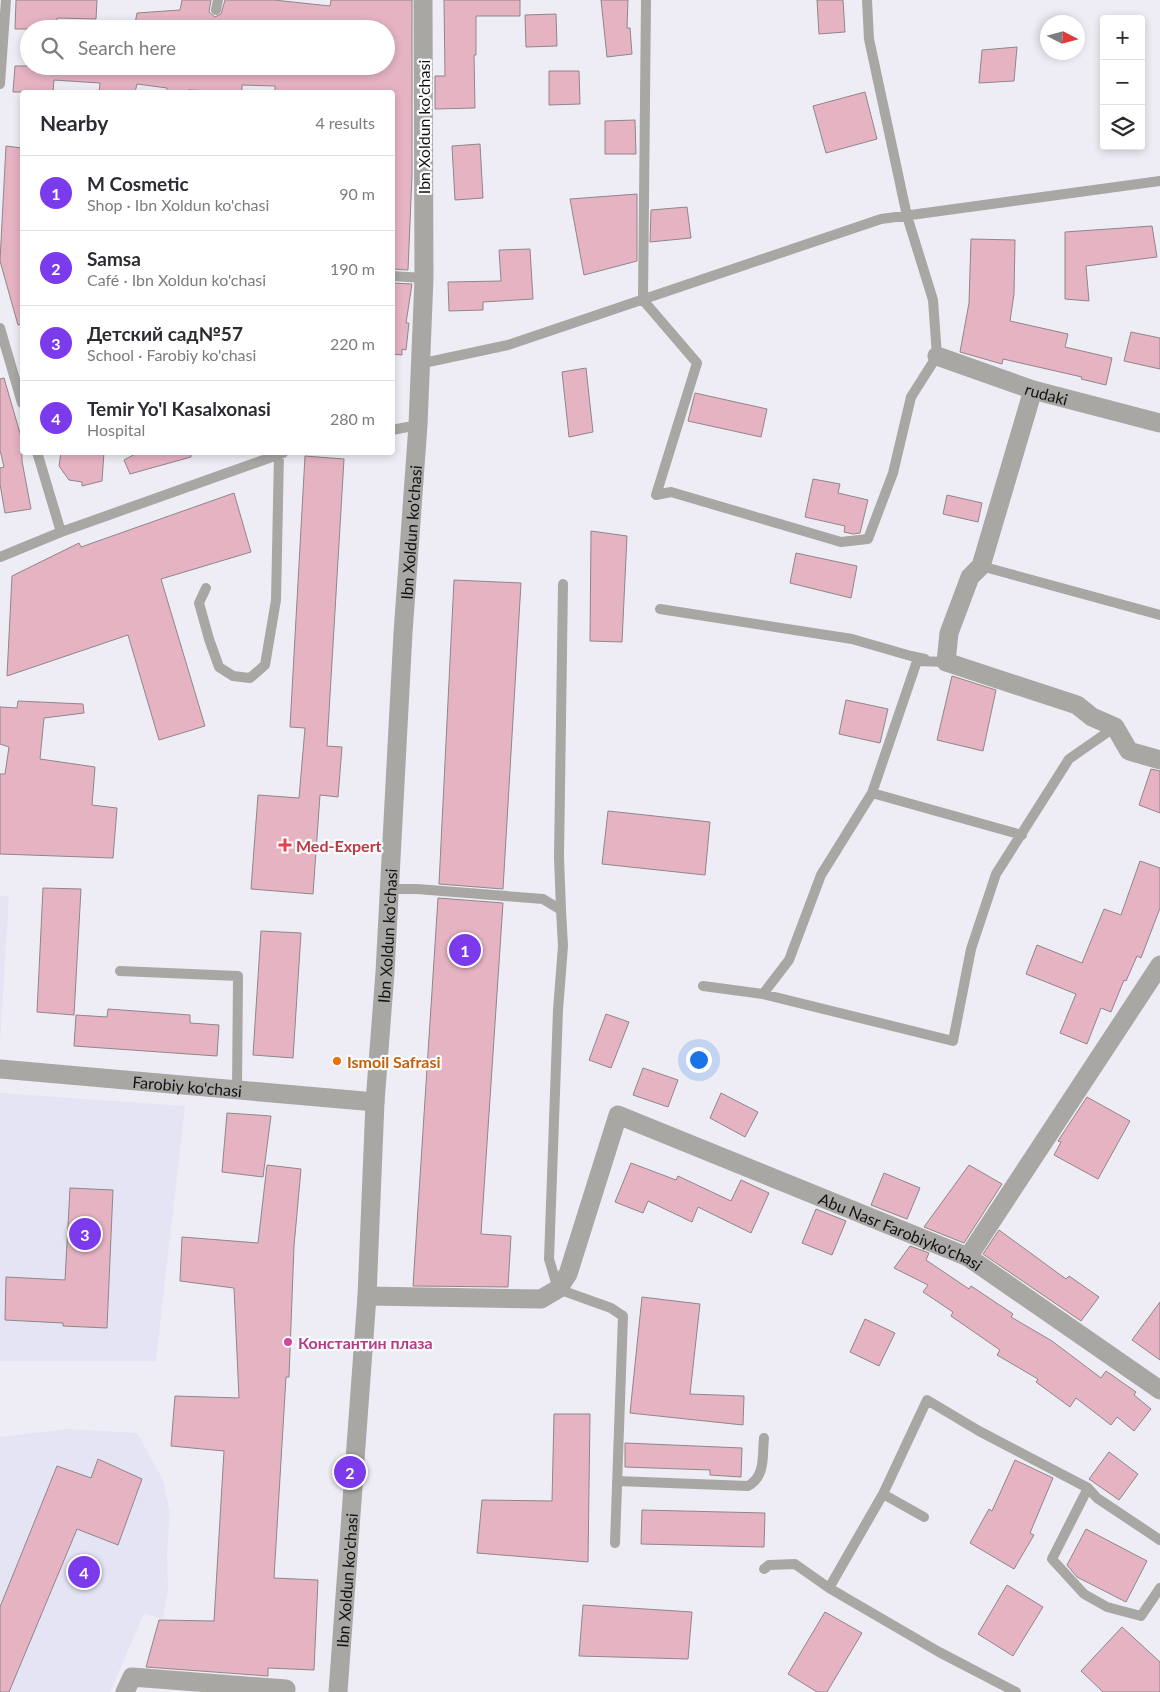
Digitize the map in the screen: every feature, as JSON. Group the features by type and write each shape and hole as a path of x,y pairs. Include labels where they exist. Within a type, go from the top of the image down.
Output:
{"street":[{"name":"Ibn Xoldun ko'chasi","path":"338,1692 367,1296 375,1102 385,972 403,643 418,425 424,278 423,0"},
{"name":"rudaki","path":"937,356 1033,390 1160,423"},
{"path":"1033,390 981,566 970,577 949,633 946,662 1077,705 1092,717 1115,727 1129,751 1160,760"},
{"path":"968,1257 1160,965"},
{"name":"Farobiy ko'chasi","path":"0,1069 375,1102"},
{"name":"Abu Nasr Farobiyko'chasi","path":"558,1289 568,1274 618,1116 968,1257 1160,1390"},
{"path":"367,1296 542,1299 558,1289"},
{"path":"125,1692 132,1677 286,1689"}],"lane":[{"path":"0,84 6,0"},
{"path":"646,0 643,300 697,363 656,495 671,492 841,542 868,539 893,473 911,397 937,356 933,300 907,216 869,38 867,0"},
{"path":"419,364 508,345 881,219 1160,181"},
{"path":"395,276 424,278"},
{"path":"0,328 20,396"},
{"path":"395,429 418,425"},
{"path":"38,455 61,532"},
{"path":"0,558 61,532 275,455"},
{"path":"206,588 199,603 218,667 234,676 250,678 265,665 276,600 281,455"},
{"path":"981,566 1160,615"},
{"path":"563,584 559,857 563,946 558,1010 549,1259 558,1289 611,1308 623,1316 615,1544"},
{"path":"660,608 852,639 911,656 946,662"},
{"path":"763,994 789,960 821,875 872,793 917,661 946,662"},
{"path":"703,986 763,994 953,1041 971,949 996,874 1069,759 1115,727"},
{"path":"872,793 1022,834"},
{"path":"390,889 418,889 543,899 561,910"},
{"path":"120,971 238,976 236,1090"},
{"path":"829,1588 883,1494 927,1400 979,1431 1088,1488 1097,1498 1160,1540"},
{"path":"617,1481 748,1486 756,1481 761,1471 764,1438"},
{"path":"1088,1488 1052,1559 1084,1594 1107,1607 1141,1616 1160,1588"},
{"path":"883,1494 924,1517"},
{"path":"764,1569 769,1565 795,1564 829,1588 939,1652 1016,1692"}],"shaded area":[{"path":"0,896 9,896 0,1043"},
{"path":"0,1093 185,1106 156,1361 0,1361"},
{"path":"67,1429 137,1433 163,1480 170,1513 167,1554 168,1589 163,1619 144,1613 110,1692 0,1692 0,1437"}],"building":[{"path":"16,0 97,0 96,19 57,18 57,20 20,20 20,29 15,29"},
{"path":"182,0 211,0 209,12 215,17 221,14 225,0 274,0 330,6 331,0 412,0 412,176 408,270 395,269 395,90 275,90 275,86 242,85 242,90 167,90 167,88 137,84 136,90 99,90 100,83 54,80 53,90 20,90 20,92 13,92 15,66 20,66 20,75 395,75 395,20 136,20 137,13 180,10"},
{"path":"444,0 520,0 520,16 476,16 476,55 474,55 475,108 435,109 435,76 445,76"},
{"path":"601,0 628,0 627,28 630,28 632,54 607,57"},
{"path":"817,0 843,0 845,32 819,34"},
{"path":"556,14 557,46 526,47 525,15"},
{"path":"1017,47 1014,81 979,83 982,50"},
{"path":"549,71 579,71 580,104 549,105"},
{"path":"865,92 877,139 826,153 813,106"},
{"path":"635,120 636,154 605,154 605,121"},
{"path":"480,144 483,198 455,200 452,146"},
{"path":"6,146 20,148 20,324 18,325 0,261"},
{"path":"637,194 637,261 584,275 570,199"},
{"path":"687,207 691,238 650,242 651,210"},
{"path":"1152,226 1157,257 1086,266 1089,301 1065,299 1065,232"},
{"path":"971,239 1015,240 1014,294 1010,321 1068,334 1065,347 1112,358 1106,385 1081,379 1082,377 1003,359 1002,364 960,352 969,303"},
{"path":"530,249 533,299 483,302 483,310 449,311 448,282 501,281 499,250"},
{"path":"395,283 412,284 406,323 409,323 406,350 402,349 402,355 395,354"},
{"path":"1131,332 1160,338 1160,369 1124,361"},
{"path":"586,368 593,432 569,437 562,372"},
{"path":"4,378 20,433 20,455 22,455 31,509 5,513 0,484 0,468 4,467 0,450 0,379"},
{"path":"695,393 767,409 761,437 688,421"},
{"path":"61,455 104,455 102,481 82,486 82,482 69,480 59,466"},
{"path":"133,455 191,455 191,457 130,474 124,460"},
{"path":"305,456 344,459 327,746 342,747 338,797 320,795 313,894 251,889 258,795 299,798 305,728 290,727"},
{"path":"813,479 840,484 838,493 868,500 860,533 844,532 845,526 805,517"},
{"path":"234,493 251,552 161,579 205,726 159,740 128,635 7,676 12,576 79,543 81,547"},
{"path":"947,495 982,503 978,522 943,514"},
{"path":"591,531 627,536 622,642 590,641"},
{"path":"796,553 857,566 851,598 790,583"},
{"path":"454,580 521,583 503,889 439,884"},
{"path":"952,676 996,690 983,751 937,740"},
{"path":"846,700 888,709 880,743 839,734"},
{"path":"18,701 83,704 84,713 44,718 40,759 95,767 92,805 117,808 113,858 0,854 0,774 5,774 9,747 0,744 0,707 17,708"},
{"path":"1151,769 1160,771 1160,813 1139,805"},
{"path":"608,811 710,822 705,875 602,864"},
{"path":"1140,861 1160,868 1160,908 1141,958 1137,956 1126,981 1124,980 1111,1012 1101,1008 1087,1044 1060,1033 1076,994 1026,974 1037,945 1082,963 1104,909 1121,915"},
{"path":"43,888 81,889 74,1015 37,1012"},
{"path":"438,898 503,903 481,1234 511,1236 508,1287 413,1286"},
{"path":"261,931 301,933 293,1058 253,1055"},
{"path":"108,1009 190,1015 190,1023 219,1025 217,1056 74,1046 76,1015 107,1017"},
{"path":"606,1014 629,1022 611,1068 589,1060"},
{"path":"643,1068 678,1080 668,1107 633,1095"},
{"path":"721,1093 758,1112 745,1137 710,1118"},
{"path":"1087,1097 1130,1121 1098,1179 1054,1155 1061,1142 1058,1141"},
{"path":"227,1113 271,1116 263,1177 222,1172"},
{"path":"631,1163 676,1180 678,1176 731,1201 741,1180 769,1193 751,1233 698,1207 692,1222 648,1201 643,1213 615,1202"},
{"path":"267,1165 301,1169 294,1246 289,1377 286,1377 274,1578 318,1580 314,1670 268,1668 268,1676 146,1667 159,1620 214,1621 224,1451 171,1446 175,1396 239,1398 234,1288 180,1281 182,1237 258,1243"},
{"path":"969,1165 1002,1184 964,1243 924,1227"},
{"path":"884,1173 920,1188 907,1219 871,1205"},
{"path":"70,1188 113,1190 107,1328 63,1326 63,1323 5,1320 6,1277 65,1280"},
{"path":"816,1209 846,1221 832,1255 802,1243"},
{"path":"999,1230 1066,1279 1069,1276 1099,1297 1081,1321 983,1254"},
{"path":"910,1246 929,1253 926,1260 969,1289 971,1286 1013,1314 1011,1317 1052,1341 1101,1378 1106,1371 1136,1392 1134,1395 1151,1409 1134,1431 1117,1417 1111,1425 1076,1398 1070,1407 1036,1382 1038,1379 997,1355 1000,1350 951,1316 953,1312 923,1292 928,1285 894,1268"},
{"path":"642,1297 700,1304 690,1394 744,1396 743,1425 630,1413"},
{"path":"1160,1302 1160,1360 1132,1340"},
{"path":"865,1319 895,1333 879,1366 850,1352"},
{"path":"554,1414 590,1414 588,1562 477,1553 482,1500 552,1501"},
{"path":"625,1443 742,1448 741,1477 710,1475 710,1470 625,1467"},
{"path":"1109,1452 1138,1474 1119,1500 1089,1479"},
{"path":"98,1459 142,1479 118,1545 77,1529 9,1692 0,1692 0,1607 57,1466 91,1478"},
{"path":"1015,1460 1053,1478 1030,1533 1034,1535 1014,1569 970,1543 989,1509 992,1511"},
{"path":"642,1510 765,1513 764,1547 641,1544"},
{"path":"1086,1529 1147,1561 1126,1602 1077,1577 1067,1565"},
{"path":"1007,1585 1043,1607 1013,1656 978,1634"},
{"path":"583,1605 692,1612 688,1659 579,1656"},
{"path":"825,1612 862,1633 827,1692 817,1692 788,1674"},
{"path":"1122,1627 1160,1662 1160,1692 1103,1692 1081,1671"}],"place":[{"name":"Med-Expert","path":"285,845"},
{"name":"M Cosmetic","path":"465,950"},
{"name":"Ismoil Safrasi","path":"337,1061"},
{"name":"Детский сад№57","path":"85,1234"},
{"name":"Константин плаза","path":"288,1342"},
{"name":"Samsa","path":"350,1472"},
{"name":"Temir Yo'l Kasalxonasi","path":"84,1572"}]}
